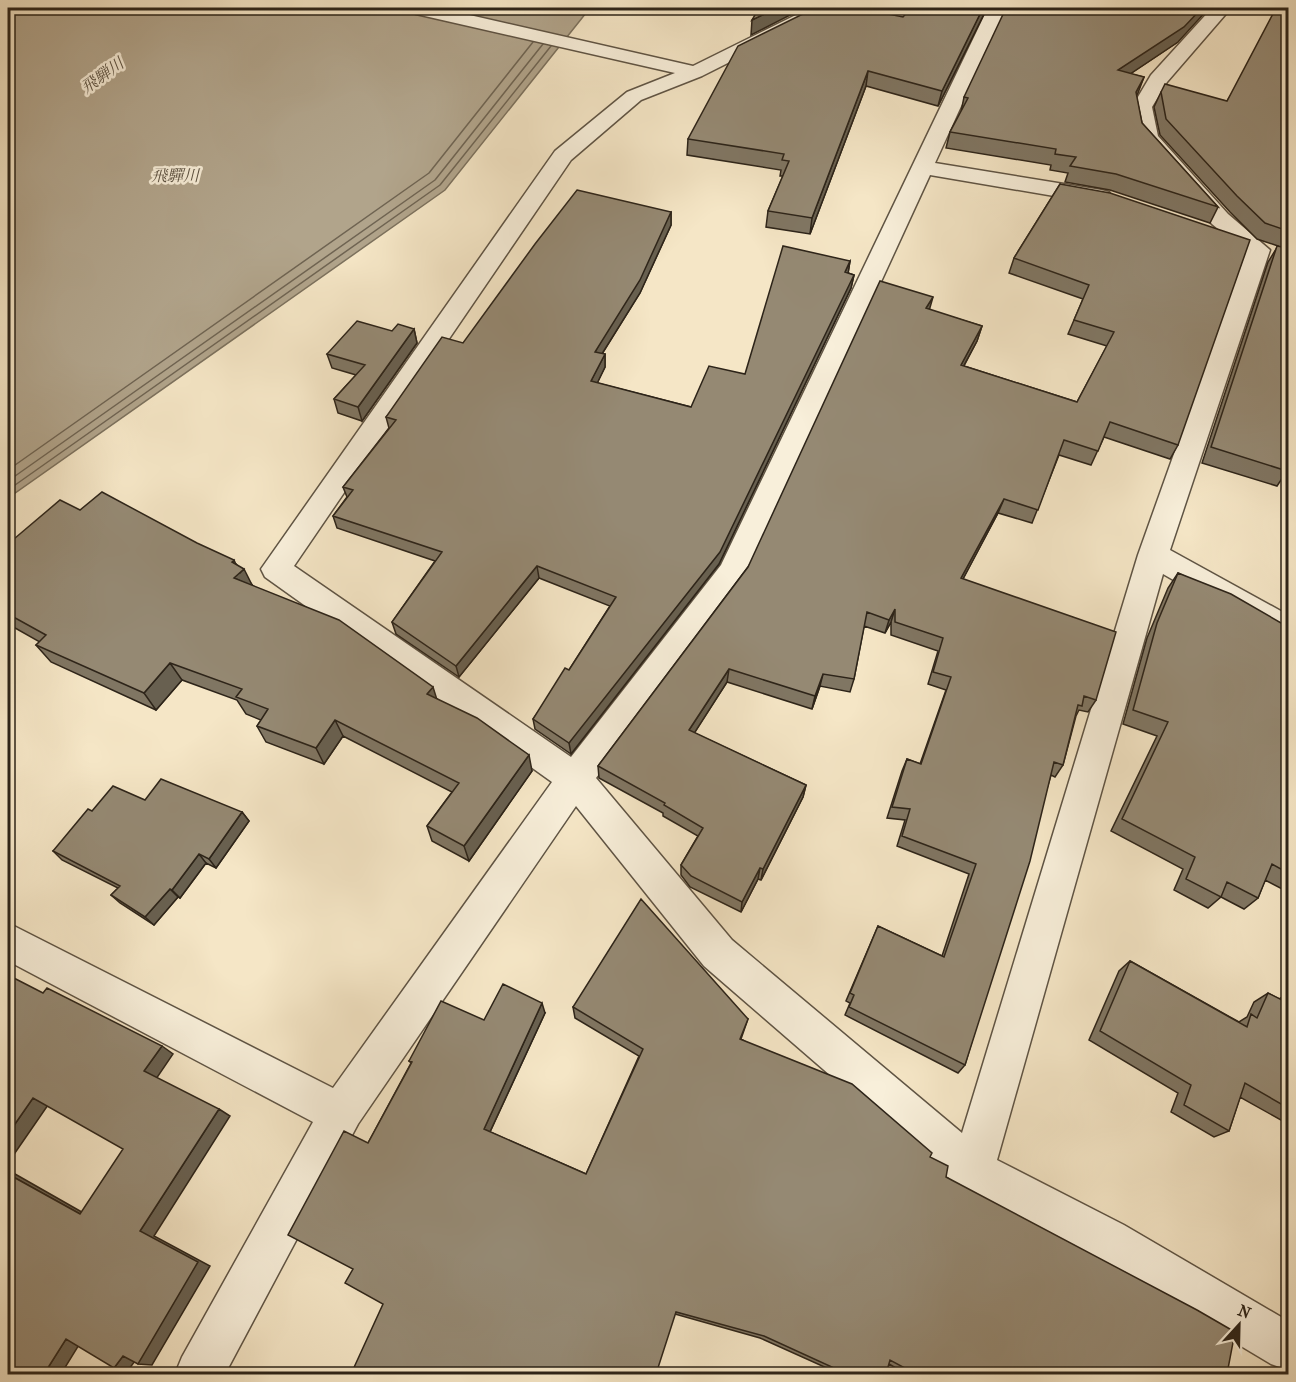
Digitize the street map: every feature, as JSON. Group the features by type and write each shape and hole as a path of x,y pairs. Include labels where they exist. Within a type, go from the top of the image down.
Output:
{"street":[{"path":"416,8 590,46 695,72"},
{"path":"823,8 695,72 634,96 563,156 276,568 575,779 718,953 972,1170 1108,1241 1288,1347"},
{"path":"199,1374 340,1114 575,779 733,572 997,8"},
{"path":"1222,8 1158,79 1142,106 1148,137 1220,219 1268,252"},
{"path":"922,167 1120,202"},
{"path":"1204,230 1268,252"},
{"path":"972,1170 1154,555 1268,252"},
{"path":"1154,555 1288,630"},
{"path":"8,941 340,1114"}],"water":[{"name":"飛驒川","path":"24,8 590,8 445,190 8,498 8,17"}],"building":[{"path":"759,8 777,8 752,20"},
{"path":"815,8 858,8 903,17 911,8 983,8 942,91 868,71 812,218 768,211 789,161 782,160 784,154 688,139 738,46"},
{"path":"1006,8 1202,8 1184,27 1118,70 1144,77 1136,92 1142,123 1218,207 1116,174 1070,166 1076,157 1055,154 1056,149 950,132 968,98 964,97"},
{"path":"1276,8 1288,8 1288,231 1265,223 1166,119 1161,92 1165,84 1227,101"},
{"path":"1060,184 1110,193 1250,240 1178,445 1110,422 1098,451 1064,440 1038,510 1004,499 961,578 1116,632 1096,700 1084,696 1082,706 1078,705 1063,765 1054,762 1030,861 965,1065 849,1007 854,995 850,993 878,926 944,957 976,864 902,836 910,809 892,807 907,759 921,764 951,677 933,672 943,638 895,622 895,609 889,620 867,612 854,679 823,674 815,696 729,669 689,730 806,785 763,869 760,868 742,902 691,876 681,865 703,828 664,805 665,803 598,766 748,567 880,281 933,297 926,308 982,326 961,365 1077,402 1114,332 1074,320 1089,285 1014,258"},
{"path":"577,190 671,212 640,280 595,352 605,354 591,381 691,407 709,366 745,374 783,246 850,261 845,272 854,275 720,552 569,743 533,719 565,668 569,670 616,597 537,566 456,666 392,622 442,552 333,516 353,490 343,487 396,420 386,417 442,337 463,343"},
{"path":"1277,246 1288,248 1287,471 1211,447"},
{"path":"357,321 392,331 398,324 414,329 358,407 334,399 365,365 327,354"},
{"path":"102,492 197,543 234,560 232,562 244,569 234,578 339,620 433,687 427,694 477,718 529,755 464,846 427,826 459,783 335,720 316,748 257,726 268,709 236,697 242,689 170,663 144,693 36,645 46,635 8,614 8,544 60,500 80,510"},
{"path":"1178,573 1231,594 1288,627 1288,873 1272,864 1258,898 1227,882 1221,897 1186,879 1195,857 1122,819 1168,722 1133,710 1157,623"},
{"path":"161,779 242,812 209,859 199,854 172,890 170,889 145,917 111,895 120,886 53,851 88,809 92,811 113,786 145,800"},
{"path":"641,899 748,1019 740,1039 852,1084 932,1153 930,1157 948,1166 946,1177 1235,1332 1227,1374 916,1374 890,1360 886,1374 847,1374 764,1336 676,1312 656,1374 351,1374 383,1304 345,1283 353,1269 288,1235 344,1131 368,1143 412,1062 409,1061 441,1001 484,1020 503,984 542,1003 484,1129 586,1174 643,1049 573,1007"},
{"path":"1130,961 1247,1027 1251,1014 1257,1018 1268,993 1288,1003 1288,1108 1245,1083 1229,1131 1184,1105 1191,1085 1100,1031"},
{"path":"8,975 43,993 47,988 162,1046 144,1071 219,1109 140,1231 198,1262 138,1364 123,1356 114,1368 66,1339 44,1374 8,1374 8,1337 11,1332 8,1330 8,1174 80,1214 123,1149 33,1098 8,1134"}],"water label":[{"name":"飛騨川","path":"102,75"}]}
